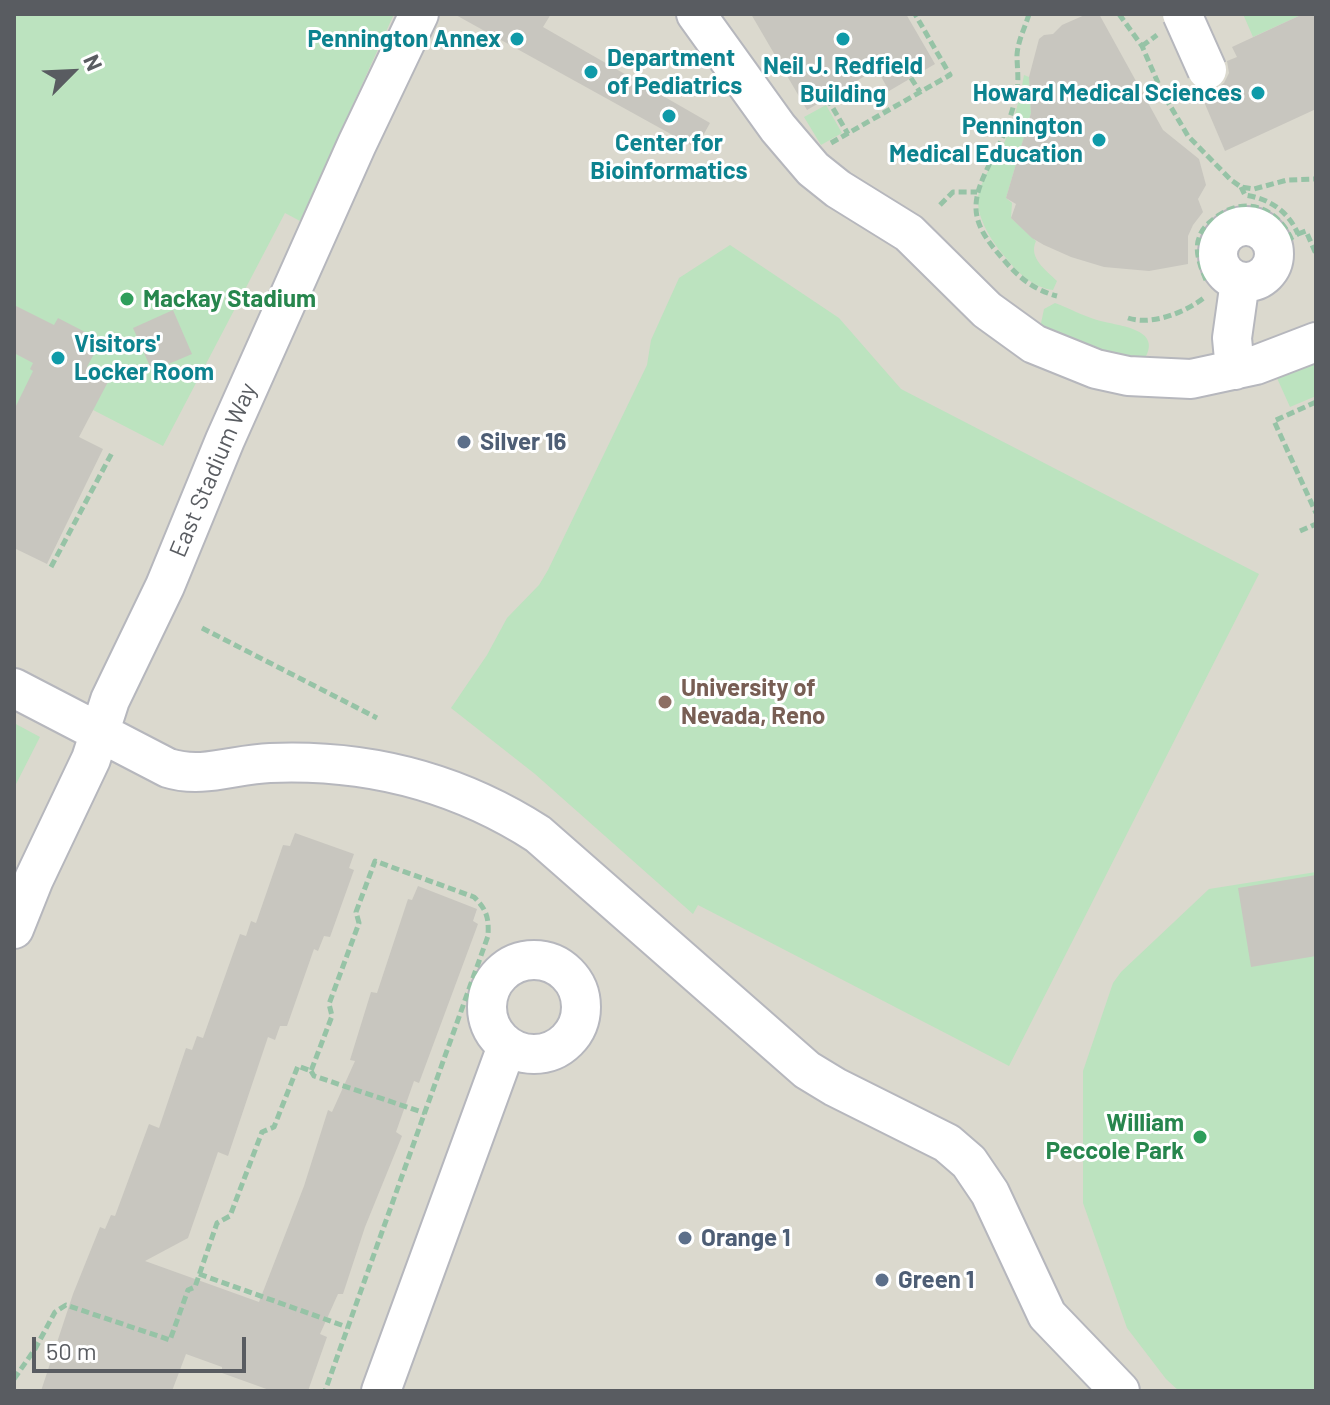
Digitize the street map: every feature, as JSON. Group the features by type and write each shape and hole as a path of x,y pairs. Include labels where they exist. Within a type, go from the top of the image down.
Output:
{"street":[{"name":"East Stadium Way","path":"14,929 91,759 110,700 165,586 231,426 419,14"},
{"path":"696,14 778,128 813,169 838,189 909,233 1009,328 1060,356 1128,376 1191,379 1287,355 1316,342"},
{"path":"1182,14 1207,70"},
{"path":"1219,287 1232,338 1235,370"},
{"path":"14,688 168,768 188,774 256,764 350,764 397,773 453,790 505,813 538,834 807,1070 947,1143 969,1162 990,1193 1047,1315 1120,1391"},
{"path":"381,1391 507,1046"}],"path":[{"path":"827,145 950,75 915,14"},
{"path":"1029,14 1019,41 1017,91 1003,134 977,192 976,212 999,256 1030,286 1057,296"},
{"path":"1119,14 1142,46 1162,92 1188,136 1241,187 1245,195 1259,198 1280,209 1298,234"},
{"path":"911,78 920,92"},
{"path":"827,98 848,134"},
{"path":"1241,187 1254,189 1287,180 1316,179"},
{"path":"940,205 953,192 977,192"},
{"path":"1128,318 1137,321 1159,318 1196,303 1219,287 1199,258 1199,237 1205,227 1225,211 1241,205 1274,214 1291,238 1306,231 1316,254"},
{"path":"1316,402 1274,421 1316,513"},
{"path":"51,567 113,451"},
{"path":"1300,531 1316,524"},
{"path":"202,628 377,718"},
{"path":"311,1071 332,1016 329,1004 359,923 356,912 375,861 474,897 486,908 488,936 325,1391"},
{"path":"14,1379 55,1312 66,1305 170,1340 188,1290 195,1287 217,1223 230,1216 262,1132 274,1127 298,1066 311,1071 314,1076 425,1113"},
{"path":"199,1274 347,1327"}],"shaded area":[{"name":"University of Nevada, Reno","path":"14,14 1316,14 1316,1391 14,1391"}],"green space":[{"name":"Mackay Stadium","path":"14,14 394,14 300,221 285,213 163,446 31,378 14,410"},
{"path":"1243,14 1303,14 1253,37"},
{"path":"1024,75 1029,77 1031,113 1006,198 1012,203 1011,218 1036,241 1036,258 1057,281 1053,290 1033,283 1011,264 989,234 978,205 981,186 1011,125"},
{"path":"826,105 842,133 821,145 804,117"},
{"path":"730,245 839,318 901,389 1259,574 1009,1066 698,905 693,914 535,774 451,708 487,655 507,618 539,585 548,570 647,365 651,340 679,278"},
{"path":"1055,303 1143,334 1149,349 1144,360 1106,355 1040,328 1044,309"},
{"path":"1316,360 1316,396 1290,407 1277,378"},
{"path":"14,723 40,737 14,788"},
{"name":"William Peccole Park","path":"1316,872 1316,1391 1179,1391 1127,1328 1083,1203 1083,1071 1113,983 1209,889"}],"building":[{"path":"454,14 551,14 543,27 710,123 696,148"},
{"name":"Neil J. Redfield Building","path":"751,14 906,14 935,64 889,91 877,69 807,110"},
{"name":"Pennington Medical Education","path":"1087,14 1099,14 1163,130 1199,159 1206,185 1198,199 1203,212 1188,236 1188,264 1149,271 1104,267 1044,245 1011,218 1016,204 1006,198 1031,113 1029,77 1039,39"},
{"name":"Howard Medical Sciences","path":"1303,14 1316,14 1316,109 1225,151 1199,90 1215,90 1224,83 1229,73 1227,61 1237,57 1232,47"},
{"path":"14,305 54,325 58,318 87,333 81,345 95,352 87,367 110,378 79,437 103,449 47,564 14,548 14,410 33,371 30,369 33,363 14,353"},
{"path":"173,310 192,354 152,371 133,328"},
{"path":"295,833 354,854 349,868 354,870 330,937 324,936 318,951 314,949 287,1026 280,1026 275,1040 268,1037 228,1156 218,1152 188,1238 145,1261 259,1302 304,1186 328,1110 332,1112 355,1061 350,1060 371,992 377,993 408,899 412,900 418,886 477,909 473,921 478,924 419,1083 414,1081 396,1132 402,1136 365,1227 343,1294 338,1294 320,1334 327,1337 308,1391 272,1391 222,1373 222,1367 186,1354 172,1391 41,1391 73,1294 100,1227 105,1229 111,1215 115,1216 149,1124 159,1128 186,1048 192,1050 197,1036 203,1038 240,934 246,936 251,921 256,923 283,845 290,846"},
{"path":"1316,875 1316,956 1251,967 1238,888"}],"place":[{"name":"Pennington Annex","path":"517,39"},
{"name":"Neil J. Redfield Building","path":"843,39"},
{"name":"Department of Pediatrics","path":"591,72"},
{"name":"Howard Medical Sciences","path":"1258,93"},
{"name":"Center for Bioinformatics","path":"669,116"},
{"name":"Pennington Medical Education","path":"1099,140"},
{"name":"Mackay Stadium","path":"127,299"},
{"name":"Visitors' Locker Room","path":"58,358"},
{"name":"Silver 16","path":"464,442"},
{"name":"University of Nevada, Reno","path":"665,702"},
{"name":"William Peccole Park","path":"1200,1137"},
{"name":"Orange 1","path":"685,1238"},
{"name":"Green 1","path":"882,1280"}]}
